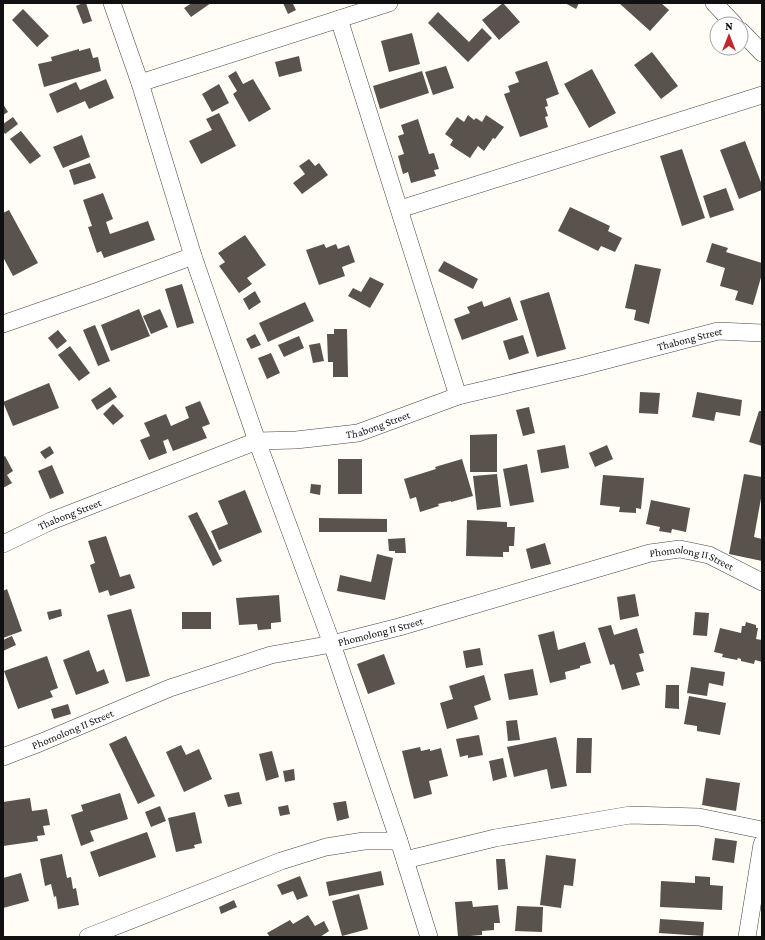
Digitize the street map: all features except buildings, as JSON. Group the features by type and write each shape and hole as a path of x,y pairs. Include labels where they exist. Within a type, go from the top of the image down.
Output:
{"street":[{"path":"112,3 140,83 193,256 257,441 332,644 399,841 429,937"},
{"path":"140,83 389,3"},
{"path":"714,3 726,16"},
{"path":"339,19 458,396"},
{"path":"749,40 762,53"},
{"path":"400,209 762,95"},
{"path":"3,324 98,292 193,256"},
{"name":"Thabong Street","path":"3,544 51,521 257,441 296,440 358,432 458,396 580,367 718,331 762,333"},
{"name":"Phomolong II Street","path":"3,757 170,688 271,655 332,644 399,627 650,553 680,549 709,555 762,582"},
{"path":"404,860 495,838 630,815 699,817 762,830"},
{"path":"88,937 296,856 326,847 364,841 399,841"},
{"path":"747,937 762,844"}]}
